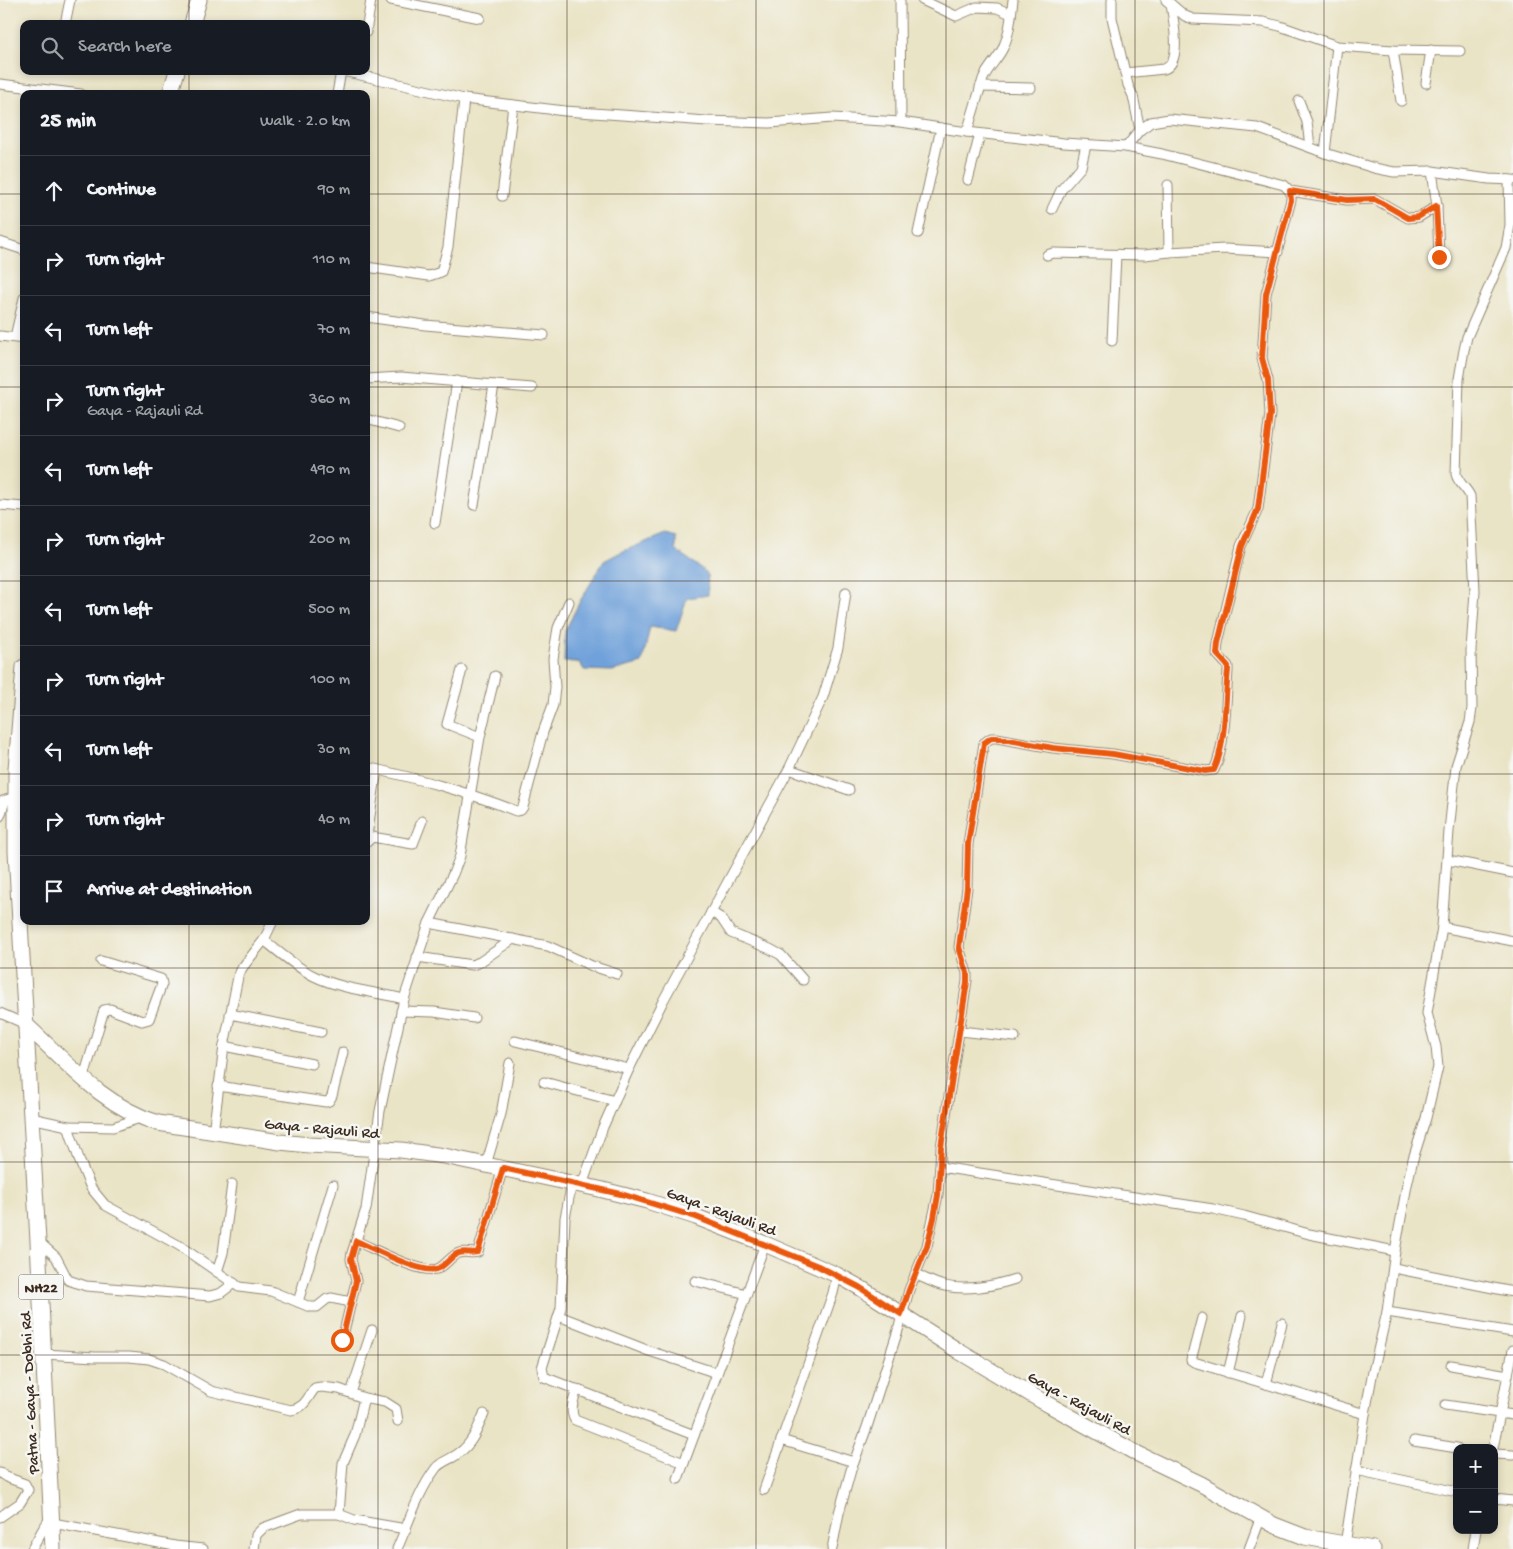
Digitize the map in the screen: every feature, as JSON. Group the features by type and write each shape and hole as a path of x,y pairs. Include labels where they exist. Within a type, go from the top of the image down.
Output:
{"main road":[{"path":"193,20 200,0"},
{"path":"171,90 176,75"},
{"name":"Patna - Gaya - Dobhi Rd","path":"20,710 12,804 38,1241 53,1549"},
{"name":"Gaya - Rajauli Rd","path":"25,1024 83,1080 108,1100 140,1118 176,1127 213,1133 309,1146 375,1148 422,1152 503,1168 577,1184 669,1208 765,1244 837,1275 859,1287 1042,1402 1149,1459 1202,1484 1260,1517 1296,1535 1328,1546 1345,1545 1373,1549"}],"street":[{"path":"66,20 70,0"},
{"path":"368,20 371,0"},
{"path":"391,0 480,18"},
{"path":"900,0 901,122"},
{"path":"922,0 956,16 978,7 997,8 1011,14"},
{"path":"967,132 980,87 987,71 1003,49 1013,0"},
{"path":"1112,0 1112,18 1125,73 1134,96 1140,130"},
{"path":"1125,73 1164,69 1173,64 1175,40 1168,2"},
{"path":"1168,2 1185,16 1193,19 1263,22 1337,46 1393,50 1460,51"},
{"path":"1325,153 1337,46"},
{"path":"1393,50 1401,101"},
{"path":"1426,83 1431,50"},
{"path":"338,90 341,75"},
{"path":"368,75 464,99 565,111 707,122 769,123 832,118 901,122 980,134 1086,145 1126,147 1162,154 1284,185 1290,191 1347,200 1375,199 1408,218 1418,217 1436,206"},
{"path":"0,84 49,90"},
{"path":"980,87 1031,88"},
{"path":"370,268 429,276 436,275 443,269 452,216 464,99"},
{"path":"1299,102 1307,122 1310,147"},
{"path":"502,196 513,105"},
{"path":"1126,147 1140,130 1151,122 1169,119 1257,128 1325,153 1394,172 1432,171 1511,180 1512,230 1467,337 1459,379 1456,474 1458,480 1468,490 1470,496 1475,591 1471,650 1472,708 1470,722 1456,766 1442,927 1427,1013 1436,1047 1438,1067 1426,1118 1413,1159 1395,1251 1387,1312 1365,1414 1345,1545"},
{"path":"918,233 941,128"},
{"path":"968,180 980,134"},
{"path":"1052,209 1061,190 1081,167 1086,145"},
{"path":"1432,171 1439,257"},
{"path":"1168,185 1169,252"},
{"path":"832,1549 839,1513 854,1462 867,1427 901,1314 927,1246 934,1218 938,1195 941,1147 967,982 967,973 959,947 967,888 968,844 983,746 987,740 997,738 1053,748 1113,754 1205,771 1214,770 1217,764 1222,744 1228,670 1228,666 1217,654 1218,643 1242,546 1258,509 1260,499 1270,414 1268,380 1262,358 1266,294 1291,200 1290,191"},
{"path":"0,242 20,249"},
{"path":"1048,255 1053,253 1145,255 1225,249 1278,252"},
{"path":"1112,341 1116,255"},
{"path":"370,318 425,325 544,336"},
{"path":"0,336 19,338"},
{"path":"370,379 401,378 457,381 532,388"},
{"path":"435,523 457,381"},
{"path":"474,505 494,385"},
{"path":"370,419 399,428"},
{"path":"0,505 20,507"},
{"path":"694,1435 544,1377 545,1359 559,1316 565,1218 577,1184 629,1069 789,768 823,697 838,648 846,592"},
{"path":"370,768 425,780 521,810 542,732 553,704 555,687 553,659 558,628 568,602"},
{"path":"462,670 446,724 480,737"},
{"path":"342,1340 356,1281 351,1259 366,1209 380,1111 401,1010 429,923 460,856 472,794 480,737 495,676"},
{"path":"789,768 850,790"},
{"path":"370,820 377,770"},
{"path":"0,816 12,804"},
{"path":"370,839 372,837 413,844 422,821"},
{"path":"1448,860 1513,874"},
{"path":"711,912 721,918 730,933 781,955 803,980"},
{"path":"429,923 556,949 592,966 617,974"},
{"path":"213,1133 224,1046 238,977 242,968 264,940 271,925"},
{"path":"1442,927 1513,941"},
{"path":"417,957 472,965 480,962 513,939"},
{"path":"264,940 299,967 316,977 342,985 404,998"},
{"path":"83,1080 104,1010 110,1009 142,1021 150,1019 162,984 161,979 101,960"},
{"path":"401,1010 434,1012 474,1018"},
{"path":"0,1013 25,1024"},
{"path":"230,1014 321,1032"},
{"path":"960,1031 1015,1037"},
{"path":"514,1041 629,1069"},
{"path":"224,1046 312,1064"},
{"path":"218,1086 326,1102 330,1101 343,1052"},
{"path":"486,1165 501,1114 510,1064"},
{"path":"544,1082 616,1101"},
{"path":"31,1118 68,1126 113,1127 140,1118"},
{"path":"68,1126 91,1188 105,1205 174,1243 246,1289 271,1291 314,1308 331,1298 351,1302"},
{"path":"940,1167 1213,1209 1309,1234 1395,1251"},
{"path":"356,1241 411,1265 429,1269 436,1269 458,1253 478,1252 503,1168"},
{"path":"217,1272 223,1253 232,1184"},
{"path":"298,1302 333,1185"},
{"path":"38,1241 56,1257 68,1280 86,1286 210,1296 221,1293 234,1283"},
{"path":"678,1479 765,1244"},
{"path":"1394,1268 1513,1292"},
{"path":"915,1274 940,1285 957,1288 998,1284 1015,1279"},
{"path":"764,1490 833,1293 837,1275"},
{"path":"695,1281 747,1294"},
{"path":"1387,1312 1513,1332"},
{"path":"559,1316 657,1354 717,1374"},
{"path":"1228,1373 1242,1316"},
{"path":"1202,1318 1191,1360 1194,1362 1365,1414"},
{"path":"1266,1384 1282,1324"},
{"path":"351,1393 372,1330"},
{"path":"1494,1444 1513,1350"},
{"path":"44,1354 149,1359 164,1364 211,1390 291,1410 304,1406 315,1388 331,1387 391,1405 396,1409 398,1421"},
{"path":"1450,1365 1508,1375"},
{"path":"577,1389 572,1412 575,1420 684,1463"},
{"path":"340,1514 342,1463 355,1435 364,1398"},
{"path":"1445,1404 1513,1415"},
{"path":"397,1549 416,1503 433,1472 438,1465 458,1454 467,1446 484,1414"},
{"path":"782,1440 854,1462"},
{"path":"1414,1441 1453,1447"},
{"path":"1498,1454 1513,1455"},
{"path":"1356,1470 1453,1491"},
{"path":"0,1473 25,1484 28,1490 20,1503 0,1518"},
{"path":"1498,1499 1513,1501"},
{"path":"254,1549 254,1540 259,1532 295,1515 340,1514 354,1520 406,1529"},
{"path":"1249,1549 1260,1517"},
{"path":"32,1549 42,1529 52,1519 175,1546 203,1549"},
{"path":"1473,1549 1475,1534"}],"water":[{"path":"665,534 676,537 676,550 707,573 708,595 687,598 676,631 650,627 642,663 612,671 584,670 580,663 564,662 565,631 604,561"}],"route":[{"path":"342,1340 356,1281 351,1259 356,1241 411,1265 429,1269 436,1269 458,1253 478,1252 503,1168 599,1188 696,1217 818,1266 859,1287 901,1314 927,1246 938,1195 941,1147 967,982 967,973 959,947 967,888 968,844 984,743 991,738 997,738 1053,748 1113,754 1205,771 1214,770 1222,744 1228,670 1226,663 1218,657 1218,643 1242,546 1258,509 1270,414 1268,380 1262,358 1266,294 1278,255 1291,200 1290,191 1347,200 1375,199 1408,218 1418,217 1436,206 1439,257"}]}
